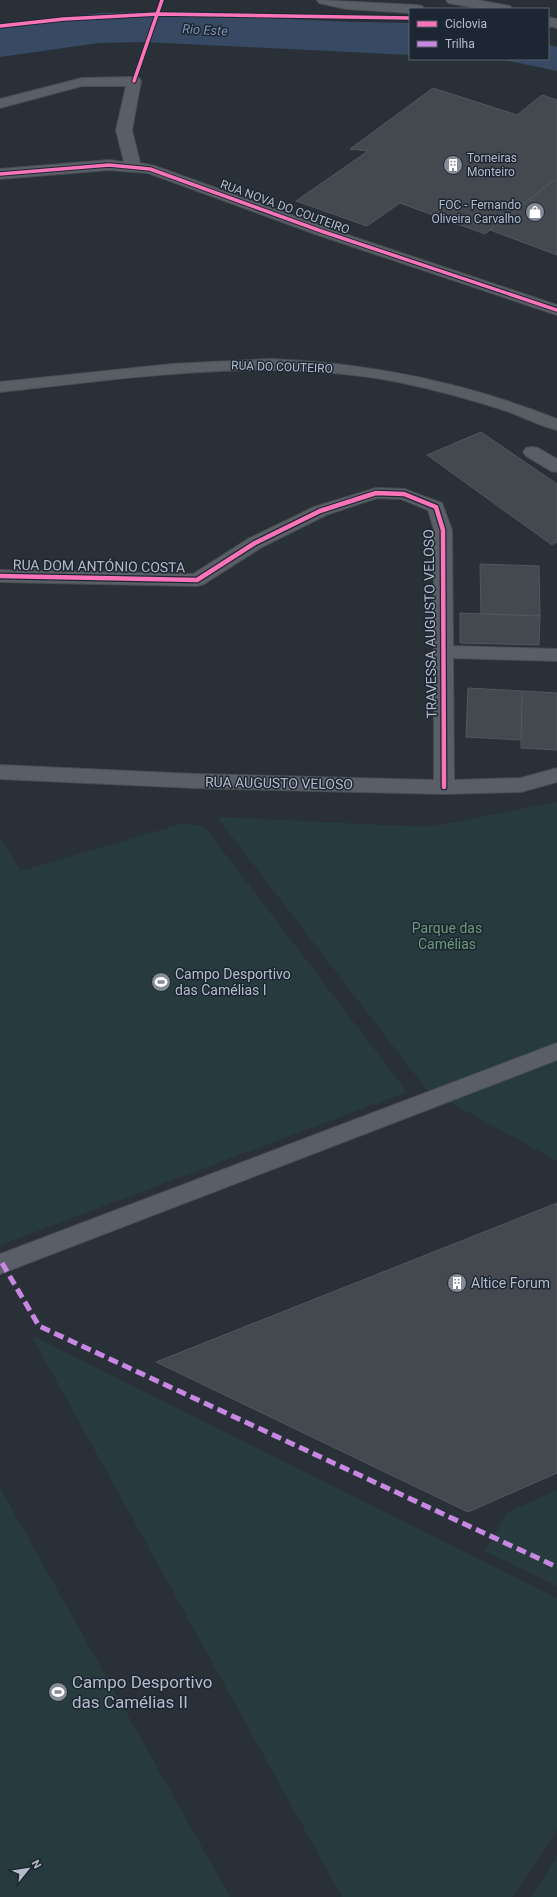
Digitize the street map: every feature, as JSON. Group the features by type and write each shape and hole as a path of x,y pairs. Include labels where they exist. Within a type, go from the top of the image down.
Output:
{"main road":[{"name":"RUA DO COUTEIRO","path":"0,387 230,365 317,366 415,380 525,411 557,425"}],"street":[{"path":"324,0 346,5 409,9"},
{"path":"453,0 499,8"},
{"path":"0,104 82,82 134,81 124,130 133,167"},
{"name":"RUA NOVA DO COUTEIRO","path":"0,174 109,165 150,169 322,231 557,310"},
{"path":"532,452 557,467"},
{"name":"TRAVESSA AUGUSTO VELOSO","path":"197,580 255,543 320,511 376,493 404,494 436,507 443,530 444,787"},
{"name":"RUA DOM ANTÓNIO COSTA","path":"0,576 115,577 197,580"},
{"path":"443,652 557,655"},
{"name":"RUA AUGUSTO VELOSO","path":"0,772 195,781 444,787 521,785 557,775"},
{"path":"0,1264 557,1051"}],"green space":[{"name":"Parque das Camélias","path":"557,802 557,1161 426,1089 217,817 429,827"},
{"name":"Campo Desportivo das Camélias I","path":"184,823 204,826 407,1092 0,1245 0,838 21,871"},
{"path":"31,1335 557,1598 557,1830 512,1897 342,1897"},
{"name":"Campo Desportivo das Camélias II","path":"0,1488 230,1897 0,1897"},
{"path":"557,1490 557,1586 485,1551 508,1512"},
{"path":"557,1856 557,1897 531,1897"}],"water":[{"path":"158,14 146,35 86,33 33,38 0,45 0,30"},
{"path":"157,18 409,23 409,48 155,34"},
{"path":"549,44 557,47 557,71 504,60 549,60"}],"building":[{"name":"Torneiras Monteiro","path":"433,88 517,115 542,95 557,100 557,178 485,234 400,203 367,226 296,201 368,151 350,149"},
{"name":"FOC - Fernando Oliveira Carvalho","path":"557,178 557,255 490,230 535,195"},
{"path":"481,432 557,484 557,542 552,545 427,455"},
{"path":"480,564 539,566 540,616 481,614"},
{"path":"460,613 540,616 539,645 460,643"},
{"path":"468,688 522,691 522,740 466,737"},
{"path":"522,691 557,693 557,750 521,748"},
{"name":"Altice Forum","path":"557,1203 557,1473 468,1512 156,1362"}],"waterway":[{"name":"Rio Este","path":"0,42 99,28 145,27 409,40"}],"marked path":[{"path":"2,1263 39,1326 557,1567"}],"cycle path":[{"path":"134,81 162,0"},
{"path":"0,26 16,23 64,19 158,14 409,18"},
{"path":"0,174 109,165 150,169 321,231 557,310"},
{"path":"0,576 115,577 197,580 255,543 320,511 376,493 404,494 436,507 443,530 444,787"}],"place":[{"name":"Torneiras Monteiro","path":"453,165"},
{"name":"FOC - Fernando Oliveira Carvalho","path":"535,212"},
{"name":"Campo Desportivo das Camélias I","path":"161,982"},
{"name":"Altice Forum","path":"457,1283"},
{"name":"Campo Desportivo das Camélias II","path":"58,1692"}]}
